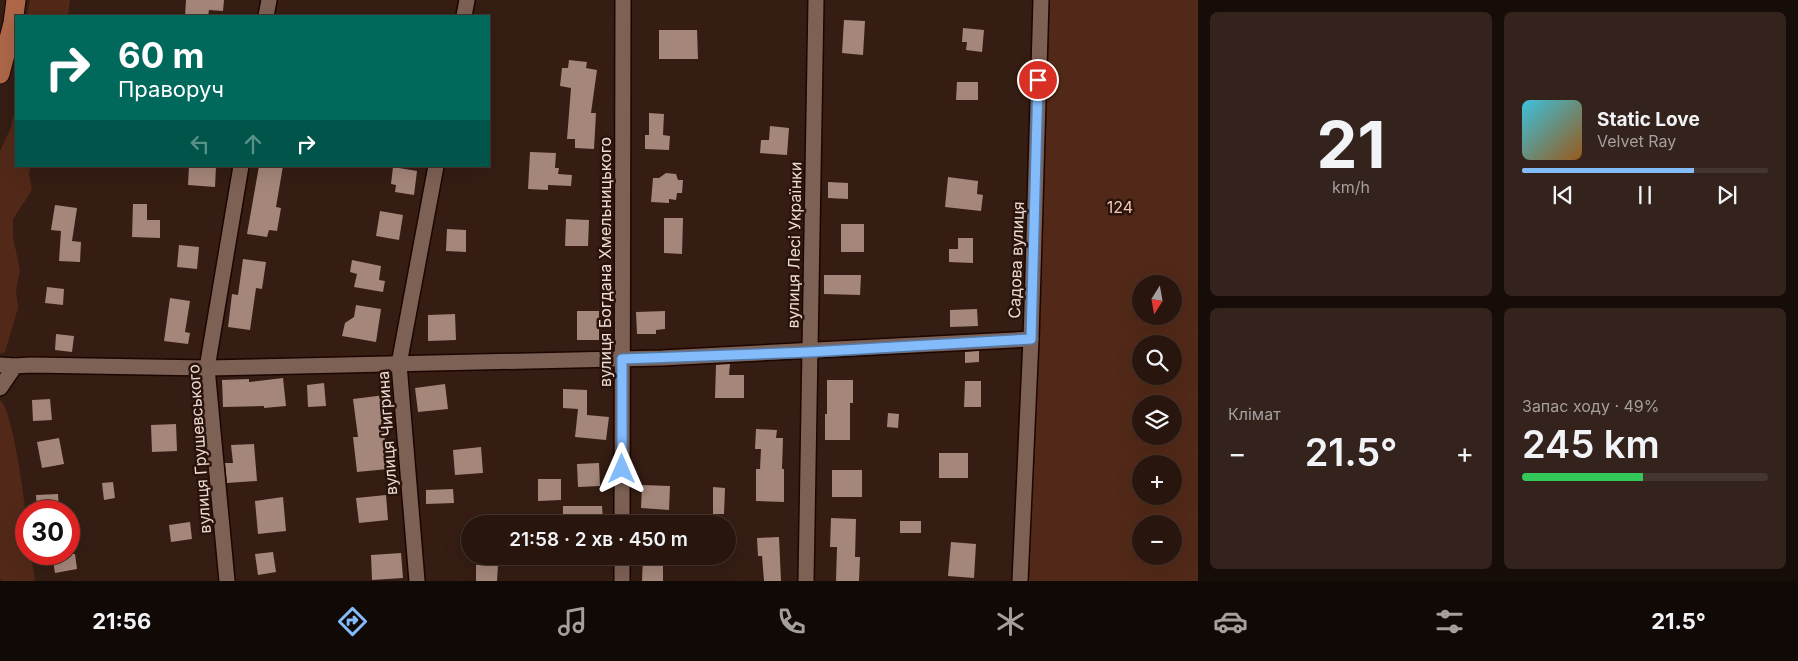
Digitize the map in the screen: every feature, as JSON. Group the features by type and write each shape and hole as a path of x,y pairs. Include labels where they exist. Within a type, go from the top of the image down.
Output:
{"main road":[{"path":"0,74 13,23 16,0"}],"street":[{"path":"266,15 269,0"},
{"path":"464,15 467,0"},
{"name":"вулиця Богдана Хмельницького","path":"622,515 623,0"},
{"name":"вулиця Лесі Українки","path":"806,581 816,0"},
{"name":"Садова вулиця","path":"1020,581 1031,339 1041,0"},
{"name":"вулиця Грушевського","path":"227,581 207,368 241,167"},
{"name":"вулиця Чигрина","path":"417,581 399,364 436,167"},
{"path":"0,388 8,365 207,368 622,359 809,352 1031,339"},
{"path":"622,565 622,581"}],"green space":[{"path":"30,0 70,0 68,15 27,15"},
{"name":"124","path":"1050,0 1198,0 1198,581 1029,581"},
{"path":"15,108 15,167 31,167 29,174 32,190 13,219 13,237 20,270 16,290 18,308 5,352 0,354 0,151 11,127"},
{"path":"0,400 5,407 9,419 24,500 15,500 15,565 33,565 35,581 1,581"}],"building":[{"path":"186,0 224,0 223,11 209,10 208,15 185,15"},
{"path":"844,20 865,21 863,55 842,53"},
{"path":"963,28 984,30 982,52 966,50 967,42 962,42"},
{"path":"659,30 697,30 698,59 659,59"},
{"path":"569,60 587,62 586,68 597,70 591,113 596,113 594,149 575,148 575,139 567,139 571,88 560,86 562,68 568,68"},
{"path":"957,82 978,82 978,100 956,100"},
{"path":"649,113 664,114 663,135 670,136 669,150 645,149 645,135 649,135"},
{"path":"770,126 789,128 787,155 760,153 761,140 769,140"},
{"path":"530,152 556,153 555,168 559,168 558,174 572,175 571,186 548,185 548,190 528,189"},
{"path":"189,167 216,167 215,187 188,185"},
{"path":"259,167 283,167 276,207 281,208 277,231 269,230 267,237 247,234"},
{"path":"393,167 417,171 414,195 395,192 396,185 391,184"},
{"path":"666,173 676,174 678,180 683,180 682,193 677,193 676,200 669,199 669,203 651,202 653,178 659,178"},
{"path":"948,177 978,181 977,194 983,195 981,211 945,207"},
{"path":"828,182 848,183 848,199 828,198"},
{"path":"133,204 147,204 147,220 160,220 160,238 132,237"},
{"path":"55,205 77,208 72,241 81,242 80,262 59,261 61,231 51,230"},
{"path":"380,211 403,215 399,240 376,236"},
{"path":"664,218 683,218 682,254 664,253"},
{"path":"566,219 589,220 588,246 565,246"},
{"path":"841,224 864,224 864,252 841,252"},
{"path":"447,229 466,230 466,252 446,251"},
{"path":"958,238 973,238 973,263 949,262 949,249 958,249"},
{"path":"179,245 199,247 197,269 177,267"},
{"path":"243,259 266,262 262,289 256,288 250,330 228,327 232,294 238,295"},
{"path":"352,260 381,266 379,280 385,281 383,292 354,287 357,274 350,272"},
{"path":"824,275 861,275 860,295 824,294"},
{"path":"47,287 64,289 63,305 45,303"},
{"path":"170,298 190,301 185,332 190,333 188,344 164,341"},
{"path":"356,305 381,309 376,342 342,336 345,323 354,317"},
{"path":"977,309 978,326 950,327 950,310"},
{"path":"577,311 599,311 599,340 577,340"},
{"path":"665,311 665,329 656,330 656,334 637,334 636,312"},
{"path":"455,314 456,340 428,341 428,315"},
{"path":"56,334 74,336 72,352 55,350"},
{"path":"979,351 979,362 965,363 965,352"},
{"path":"730,364 729,375 744,375 744,398 715,398 716,365"},
{"path":"283,378 286,406 264,408 264,406 223,407 222,380 249,379 249,382"},
{"path":"827,380 853,380 853,403 850,403 850,440 825,440"},
{"path":"965,381 981,381 981,407 964,407"},
{"path":"324,383 326,406 308,407 307,385"},
{"path":"445,384 448,409 418,412 415,388"},
{"path":"563,389 587,390 587,415 609,417 606,440 575,437 578,409 563,408"},
{"path":"385,395 388,422 383,423 388,469 357,472 353,437 358,437 353,399"},
{"path":"50,399 52,420 33,421 32,400"},
{"path":"888,413 899,414 898,428 887,427"},
{"path":"176,424 177,451 152,452 151,425"},
{"path":"756,429 777,430 776,438 783,438 784,502 756,501 756,469 760,469 761,449 755,449"},
{"path":"59,438 64,464 42,468 37,442"},
{"path":"254,444 257,481 227,483 225,463 233,463 231,445"},
{"path":"481,447 483,473 455,475 453,450"},
{"path":"939,453 968,453 968,478 939,478"},
{"path":"599,463 600,486 578,487 577,464"},
{"path":"832,470 862,470 862,497 832,497"},
{"path":"538,479 561,479 561,500 538,501"},
{"path":"113,482 115,498 104,500 102,483"},
{"path":"642,485 670,486 669,510 641,508"},
{"path":"713,487 725,488 724,514 713,514"},
{"path":"453,489 454,503 426,504 426,490"},
{"path":"58,494 58,500 36,500 36,495"},
{"path":"386,495 388,520 359,523 356,498"},
{"path":"283,497 286,531 258,534 255,501"},
{"path":"563,506 602,506 603,515 563,515"},
{"path":"831,518 856,519 855,557 860,557 859,581 836,581 837,547 830,547"},
{"path":"900,521 921,521 921,533 900,533"},
{"path":"190,522 192,539 171,542 169,525"},
{"path":"779,537 781,581 764,581 762,556 758,556 757,538"},
{"path":"951,542 976,544 974,578 948,576"},
{"path":"273,552 276,572 258,575 255,554"},
{"path":"401,553 403,578 372,580 371,555"},
{"path":"54,565 76,565 77,569 55,573"},
{"path":"476,565 498,565 497,581 476,581"},
{"path":"643,565 666,565 663,566 663,581 642,581"}],"route":[{"path":"622,469 622,359 809,352 1031,339 1038,80"}]}
